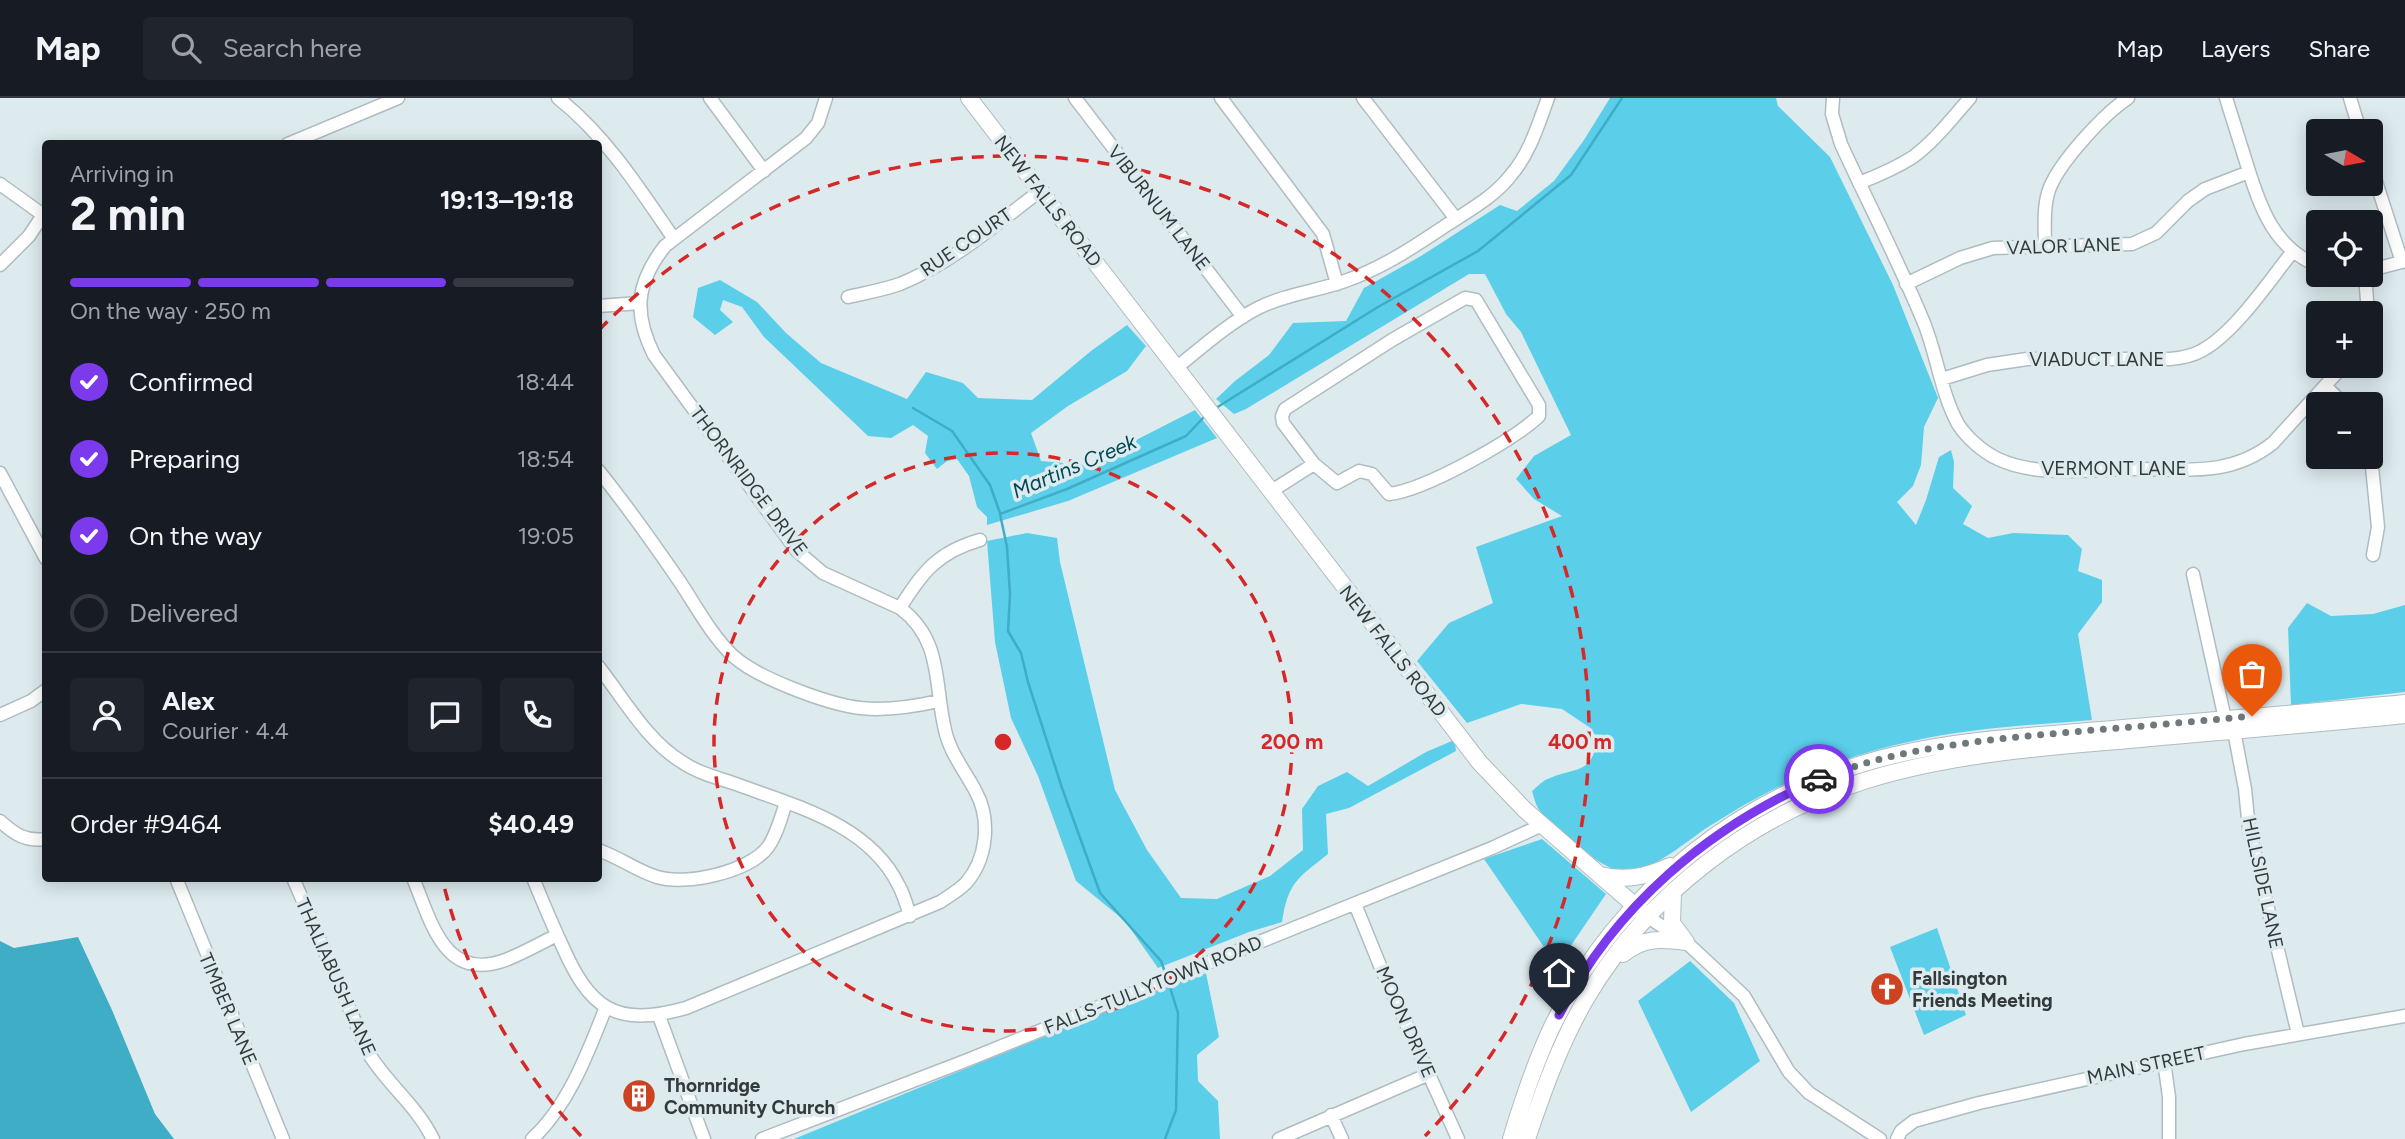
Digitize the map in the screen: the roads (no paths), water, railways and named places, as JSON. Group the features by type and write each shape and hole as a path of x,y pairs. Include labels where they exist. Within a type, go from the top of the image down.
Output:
{"main road":[{"name":"NEW FALLS ROAD","path":"969,98 1480,763 1542,825 1648,917"},
{"path":"1527,1139 1571,1026 1604,972 1648,917 1673,892 1709,862 1765,824 1818,798 1869,779 1986,754 2405,703"},
{"path":"1511,1139 1539,1057 1566,1000 1604,942 1634,906 1681,861 1727,827 1790,792 1873,760 1970,742 2405,715"},
{"path":"1599,875 1639,878 1681,861"},
{"path":"1673,892 1672,923 1686,943"},
{"path":"1604,972 1626,951 1647,940 1665,939 1686,943"}],"street":[{"path":"298,140 398,98"},
{"path":"558,98 593,128 609,146 674,239"},
{"path":"710,98 764,171"},
{"name":"THORNRIDGE DRIVE","path":"535,882 579,981 595,999 607,1007 635,1015 659,1016 686,1008 911,916 940,902 966,883 977,865 985,826 979,799 949,746 939,701 934,659 919,625 900,608 823,573 797,551 654,355 643,328 640,303 646,274 654,261 674,239 813,131 826,98"},
{"name":"VIBURNUM LANE","path":"1075,98 1243,317"},
{"path":"1221,98 1322,234 1338,284"},
{"path":"1363,98 1456,219"},
{"path":"1176,368 1243,317 1278,300 1338,284 1382,265 1491,194 1512,174 1534,137 1548,98"},
{"name":"VERMONT LANE","path":"1833,98 1832,114 1836,129 1924,323 1958,424 1984,450 2008,463 2047,469 2232,466 2260,453 2273,443 2332,378"},
{"path":"1859,183 1914,156 1970,98"},
{"path":"2045,247 2046,200 2053,180 2068,158 2103,119 2128,98"},
{"path":"2226,98 2249,172 2269,224 2293,251 2306,258"},
{"path":"2350,98 2356,119"},
{"name":"VALOR LANE","path":"1906,284 1977,252 1993,248 2121,246 2144,240 2166,225 2188,201 2205,189 2249,172"},
{"path":"0,184 42,215"},
{"name":"RUE COURT","path":"848,297 879,291 922,274 1040,191"},
{"path":"2381,196 2403,262 2383,267"},
{"path":"0,265 42,219"},
{"name":"VIADUCT LANE","path":"1942,379 1987,365 2027,359 2142,359 2188,356 2208,346 2225,331 2293,251"},
{"path":"1465,298 1476,300 1539,405 1539,416 1503,444 1399,493 1389,494 1372,474 1359,471 1337,483 1314,464 1283,423 1285,409 1392,340 1465,298"},
{"path":"602,306 640,303"},
{"path":"2325,386 2331,392"},
{"path":"1270,492 1314,464"},
{"path":"2372,469 2378,527 2373,555"},
{"path":"0,473 42,552"},
{"path":"602,475 723,645 744,664 786,686 853,708 891,709 939,701"},
{"path":"900,608 925,570 964,545 980,540"},
{"name":"HILLSIDE LANE","path":"2193,574 2245,789 2249,830 2298,1034"},
{"path":"602,671 642,724 669,754 695,769 833,822 864,842 890,871 911,916"},
{"path":"0,715 24,705 42,693"},
{"path":"602,852 661,878 690,881 707,878 751,861 761,854 773,839 786,802"},
{"path":"0,821 19,836 42,839"},
{"name":"FALLS-TULLYTOWN ROAD","path":"762,1139 965,1061 1355,904 1542,825"},
{"name":"TIMBER LANE","path":"178,882 283,1139"},
{"name":"THALIABUSH LANE","path":"295,882 369,1054 415,1109 433,1139"},
{"path":"415,882 436,934 450,954 465,963 495,963 557,935"},
{"name":"MOON DRIVE","path":"1355,904 1458,1139"},
{"name":"NEW FALLS ROAD","path":"1648,917 1686,943 1744,996 1789,1072 1809,1093 1880,1139"},
{"path":"532,1139 545,1126 564,1097 607,1007"},
{"path":"659,1016 704,1139"},
{"name":"MAIN STREET","path":"1897,1139 1901,1131 1914,1121 1952,1109 2164,1060 2405,1016"},
{"path":"2164,1060 2169,1097 2169,1139"},
{"path":"1279,1139 1429,1074"},
{"path":"1331,1115 1342,1139"}],"waterway":[{"name":"Martins Creek","path":"1216,408 1378,307 1478,251 1571,175 1622,98"},
{"path":"913,408 952,431 990,485 1000,513"},
{"name":"Martins Creek","path":"1166,975 1161,961 1100,893 1062,788 1021,653 1008,631 1010,594 1007,547 1000,514 1067,489 1186,436 1205,416"},
{"name":"Martins Creek","path":"1165,1139 1176,1110 1178,1013 1169,984"}],"place":[{"name":"Fallsington Friends Meeting","path":"1887,989"},
{"name":"Thornridge Community Church","path":"639,1096"}]}
